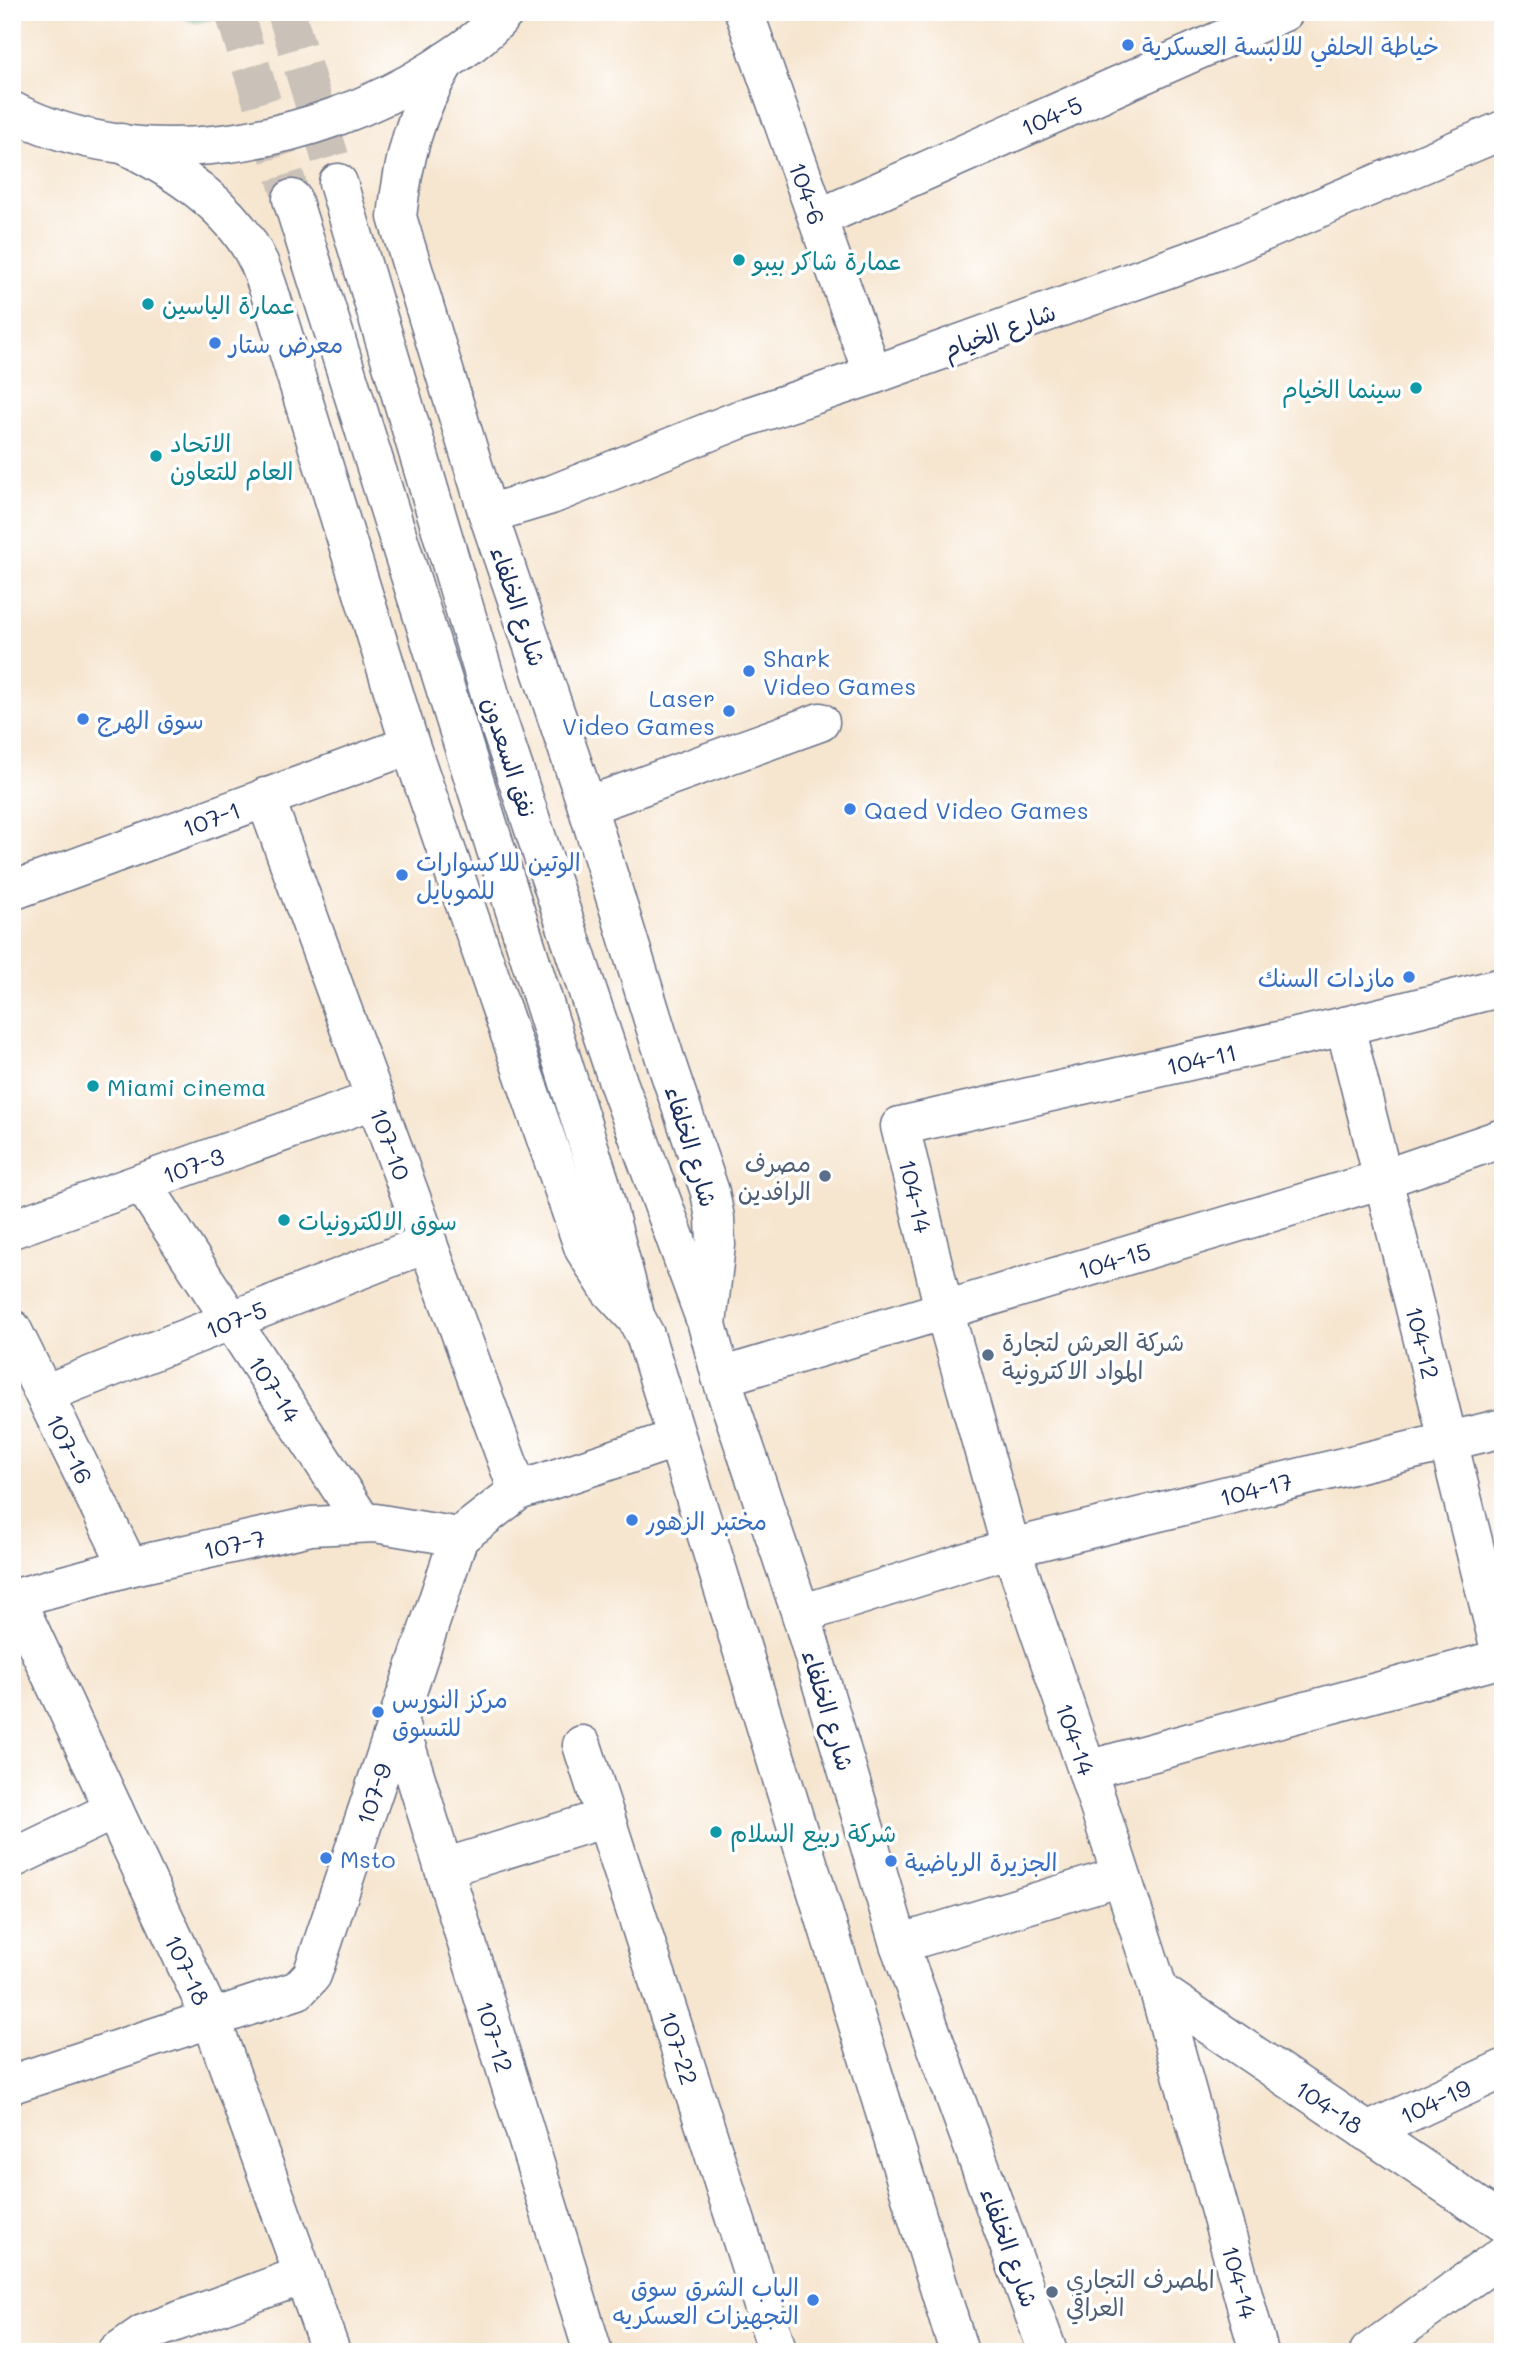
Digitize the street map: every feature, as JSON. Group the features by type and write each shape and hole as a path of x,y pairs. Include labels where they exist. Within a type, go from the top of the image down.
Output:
{"street":[{"name":"104-6","path":"744,12 873,375"},
{"name":"104-5","path":"818,218 1284,12"},
{"path":"17,116 82,136 121,143 199,146 237,142 299,129 383,98 446,61 507,13"},
{"name":"شارع الخلفاء","path":"446,61 421,108 409,141 401,175 397,217 488,514 587,806 709,1192 715,1218 716,1245 707,1324 721,1377 801,1614 899,1944 1048,2352"},
{"name":"شارع الخيام","path":"488,514 551,495 741,419 873,375 1225,248 1503,130"},
{"path":"121,143 156,160 188,181 232,222 258,261 410,745 584,1249 610,1290 636,1318 645,1335 959,2352"},
{"name":"نفق السعدون","path":"338,183 497,718 618,1082 707,1324"},
{"name":"نفق السعدون","path":"292,199 601,1185 636,1318"},
{"path":"587,806 820,722"},
{"name":"107-1","path":"12,891 410,745"},
{"name":"107-10","path":"265,797 518,1491"},
{"name":"104-11","path":"900,1126 1345,1027 1503,987"},
{"name":"104-12","path":"1345,1027 1503,1658"},
{"name":"107-3","path":"12,1229 376,1099"},
{"name":"104-14","path":"900,1126 944,1310 1011,1548 1159,1991 1259,2352"},
{"name":"104-15","path":"721,1377 1382,1179 1503,1138"},
{"name":"107-14","path":"142,1183 363,1523"},
{"name":"107-5","path":"44,1394 428,1243"},
{"name":"107-16","path":"12,1329 129,1567"},
{"name":"104-17","path":"801,1614 1011,1548 1503,1428"},
{"path":"459,1537 518,1491 676,1439"},
{"name":"107-7","path":"14,1599 129,1567 310,1526 375,1523 459,1537"},
{"name":"107-9","path":"12,2084 298,1990 312,1975 459,1537"},
{"name":"107-18","path":"14,1599 211,2018 331,2352"},
{"path":"1087,1770 1503,1658"},
{"name":"107-12","path":"398,1720 593,2352"},
{"name":"107-22","path":"582,1745 778,2352"},
{"path":"12,1859 114,1810"},
{"path":"444,1868 606,1818"},
{"path":"899,1944 1121,1875"},
{"name":"104-18","path":"1159,1991 1503,2222"},
{"name":"104-19","path":"1367,2132 1503,2068"},
{"path":"1369,2352 1503,2255"},
{"path":"117,2352 143,2334 303,2275"}],"green space":[{"path":"145,12 209,12 211,19 195,22 178,15"}],"tunnel":[{"path":"234,12 292,199"},
{"path":"286,12 338,183"}],"place":[{"name":"خياطة الحلفي للالبسة العسكرية","path":"1128,45"},
{"name":"عمارة شاكر بيبو","path":"739,260"},
{"name":"عمارة الياسين","path":"148,304"},
{"name":"معرض ستار","path":"215,343"},
{"name":"سينما الخيام","path":"1416,388"},
{"name":"الاتحاد العام للتعاون","path":"156,456"},
{"name":"Shark Video Games","path":"749,671"},
{"name":"Laser Video Games","path":"729,711"},
{"name":"سوق الهرج","path":"83,719"},
{"name":"Qaed Video Games","path":"850,809"},
{"name":"الوتين للاكسوارات للموبايل","path":"402,875"},
{"name":"مازدات السنك","path":"1409,977"},
{"name":"Miami cinema","path":"93,1086"},
{"name":"مصرف الرافدين","path":"825,1176"},
{"name":"سوق الالكترونيات","path":"284,1220"},
{"name":"شركة العرش لتجارة المواد الاكترونية","path":"988,1355"},
{"name":"مختبر الزهور","path":"632,1520"},
{"name":"مركز النورس للتسوق","path":"378,1712"},
{"name":"شركة ربيع السلام","path":"716,1832"},
{"name":"Msto","path":"326,1858"},
{"name":"الجزيرة الرياضية","path":"891,1861"},
{"name":"المصرف التجاري العراقي","path":"1052,2292"},
{"name":"الباب الشرق سوق التجهيزات العسكريه","path":"813,2300"}]}
